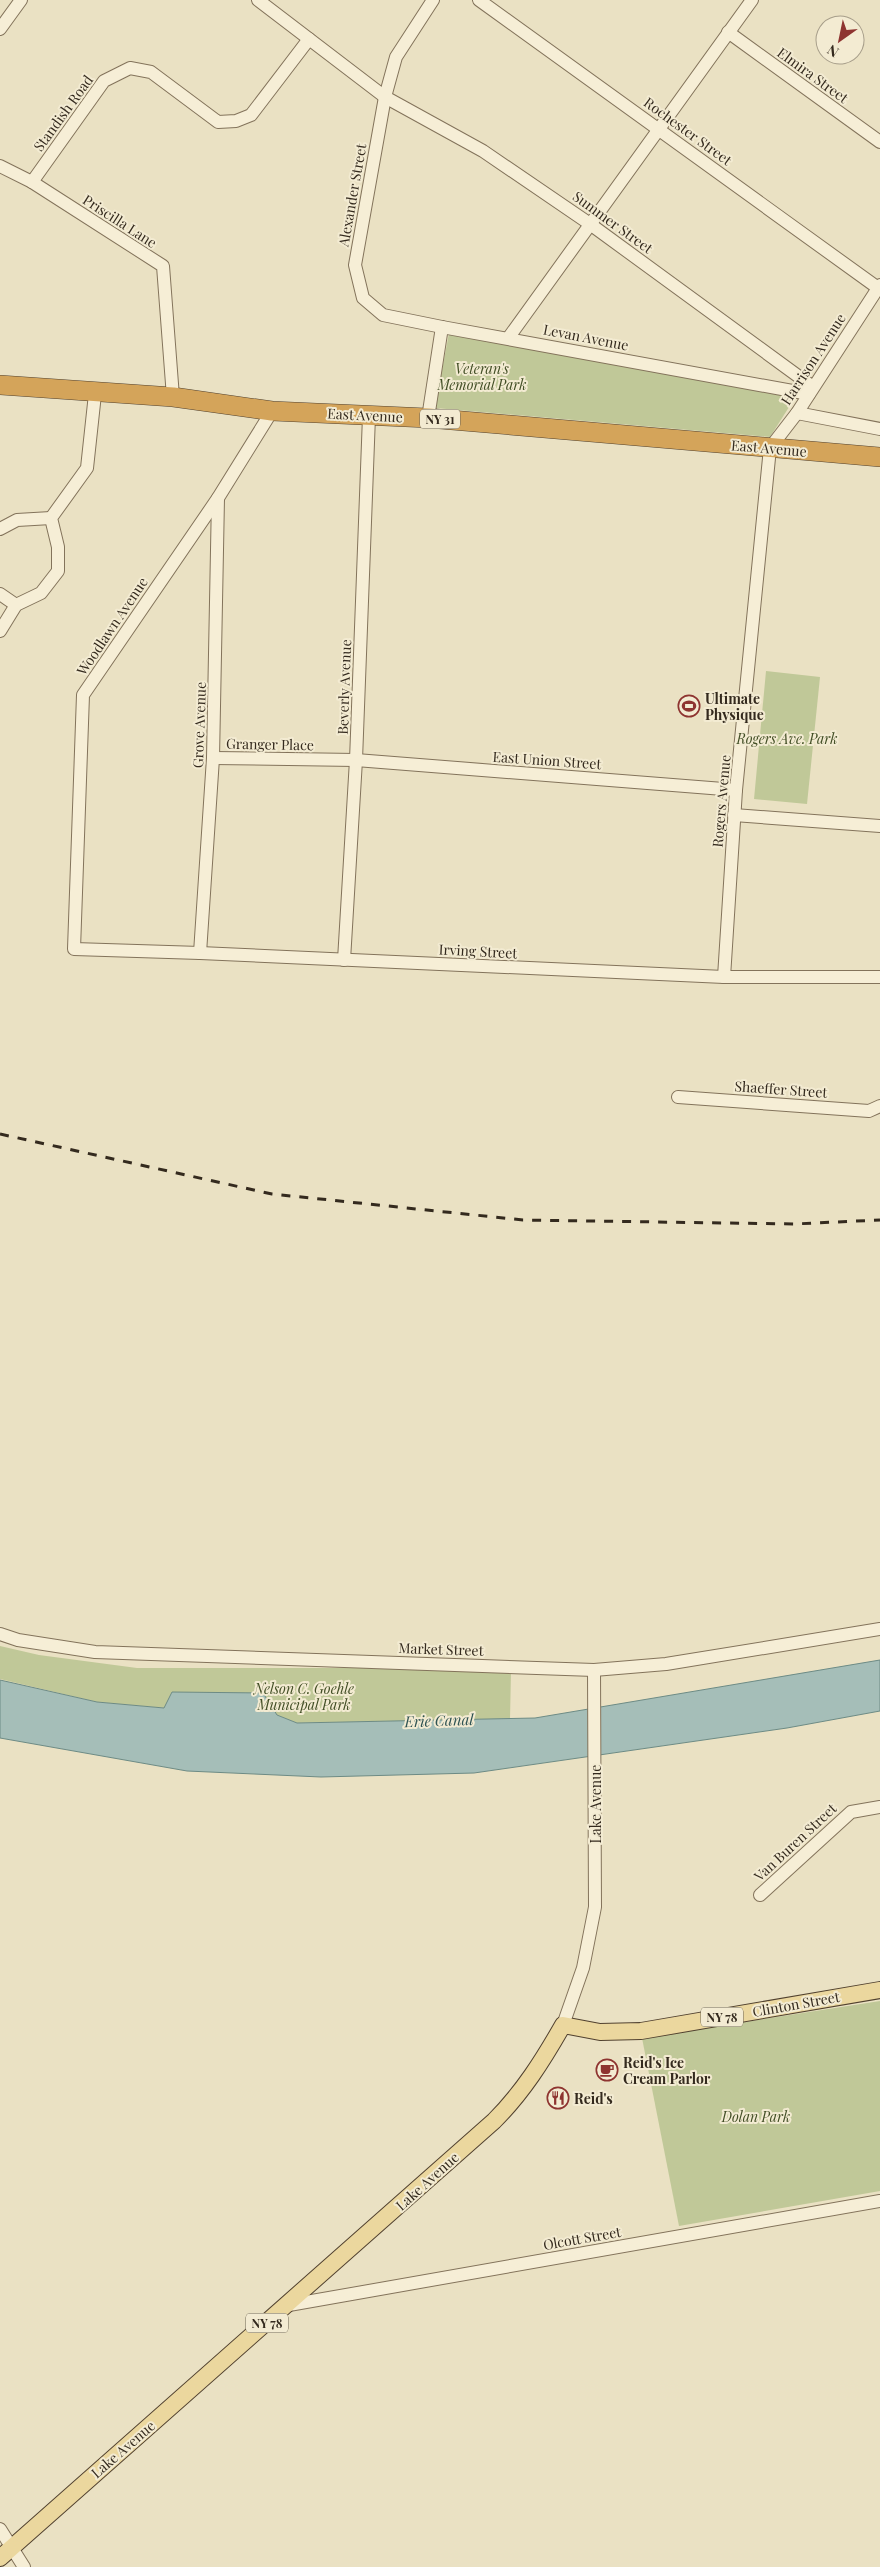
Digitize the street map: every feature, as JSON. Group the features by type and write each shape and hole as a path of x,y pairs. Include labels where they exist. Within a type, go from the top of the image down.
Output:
{"highway":[{"name":"East Avenue","path":"0,386 95,394 173,397 272,411 428,418 880,457"}],"main road":[{"name":"Clinton Street","path":"563,2025 600,2032 641,2031 880,1990"},
{"name":"Lake Avenue","path":"6,2552 289,2305 510,2105 539,2068 563,2025"}],"street":[{"path":"0,29 21,0"},
{"path":"258,0 384,97"},
{"name":"Alexander Street","path":"363,298 355,264 384,97 396,57 434,0"},
{"name":"Rochester Street","path":"479,0 879,286"},
{"path":"509,337 752,0"},
{"name":"Elmira Street","path":"728,32 880,142"},
{"name":"Standish Road","path":"32,182 104,81 130,68 151,72 218,122 236,122 252,115 309,39"},
{"name":"Summer Street","path":"384,97 483,151 590,224 811,391"},
{"name":"Priscilla Lane","path":"0,166 32,182 163,266 173,397"},
{"name":"Harrison Avenue","path":"770,448 797,413 879,286"},
{"name":"Levan Avenue","path":"363,298 383,316 811,391"},
{"path":"428,418 442,327"},
{"path":"0,631 16,605 41,592 58,571 58,547 51,518 87,468 95,394"},
{"name":"Woodlawn Avenue","path":"74,949 83,695 218,498 272,411"},
{"path":"797,413 880,429"},
{"name":"Beverly Avenue","path":"344,960 356,760 369,416"},
{"name":"Rogers Avenue","path":"724,978 736,790 770,448"},
{"name":"Grove Avenue","path":"200,953 213,758 218,498"},
{"path":"0,530 17,520 51,518"},
{"path":"0,594 16,605"},
{"name":"Granger Place","path":"213,758 356,760"},
{"name":"East Union Street","path":"356,760 736,790"},
{"path":"734,815 880,826"},
{"name":"Irving Street","path":"74,949 200,953 724,978 880,977"},
{"name":"Shaeffer Street","path":"678,1097 868,1111 880,1106"},
{"name":"Market Street","path":"0,1634 18,1640 95,1652 594,1670 666,1664 880,1629"},
{"name":"Lake Avenue","path":"563,2025 576,1993 591,1935 595,1907 594,1670"},
{"name":"Van Buren Street","path":"760,1895 851,1812 880,1807"},
{"name":"Olcott Street","path":"289,2305 880,2201"},
{"path":"0,2529 6,2552 24,2567"}],"green space":[{"name":"Veteran's Memorial Park","path":"449,333 796,396 770,437 435,408"},
{"name":"Rogers Ave. Park","path":"766,671 820,677 807,804 754,799"},
{"name":"Nelson C. Goehle Municipal Park","path":"0,1646 39,1655 137,1668 399,1668 511,1671 510,1719 297,1723 277,1715 172,1692 165,1708 97,1702 0,1679"},
{"name":"Dolan Park","path":"880,2001 880,2191 679,2226 642,2038"}],"water":[{"path":"880,1660 880,1711 787,1728 474,1773 321,1777 187,1771 0,1738 0,1680 97,1702 164,1708 172,1692 263,1693 277,1715 297,1723 535,1718"}],"railway":[{"path":"0,1134 272,1194 523,1220 794,1224 880,1220"}],"place":[{"name":"Ultimate Physique","path":"689,706"},
{"name":"Reid's Ice Cream Parlor","path":"607,2070"},
{"name":"Reid's","path":"558,2098"}],"water label":[{"name":"Erie Canal","path":"439,1720"}]}
